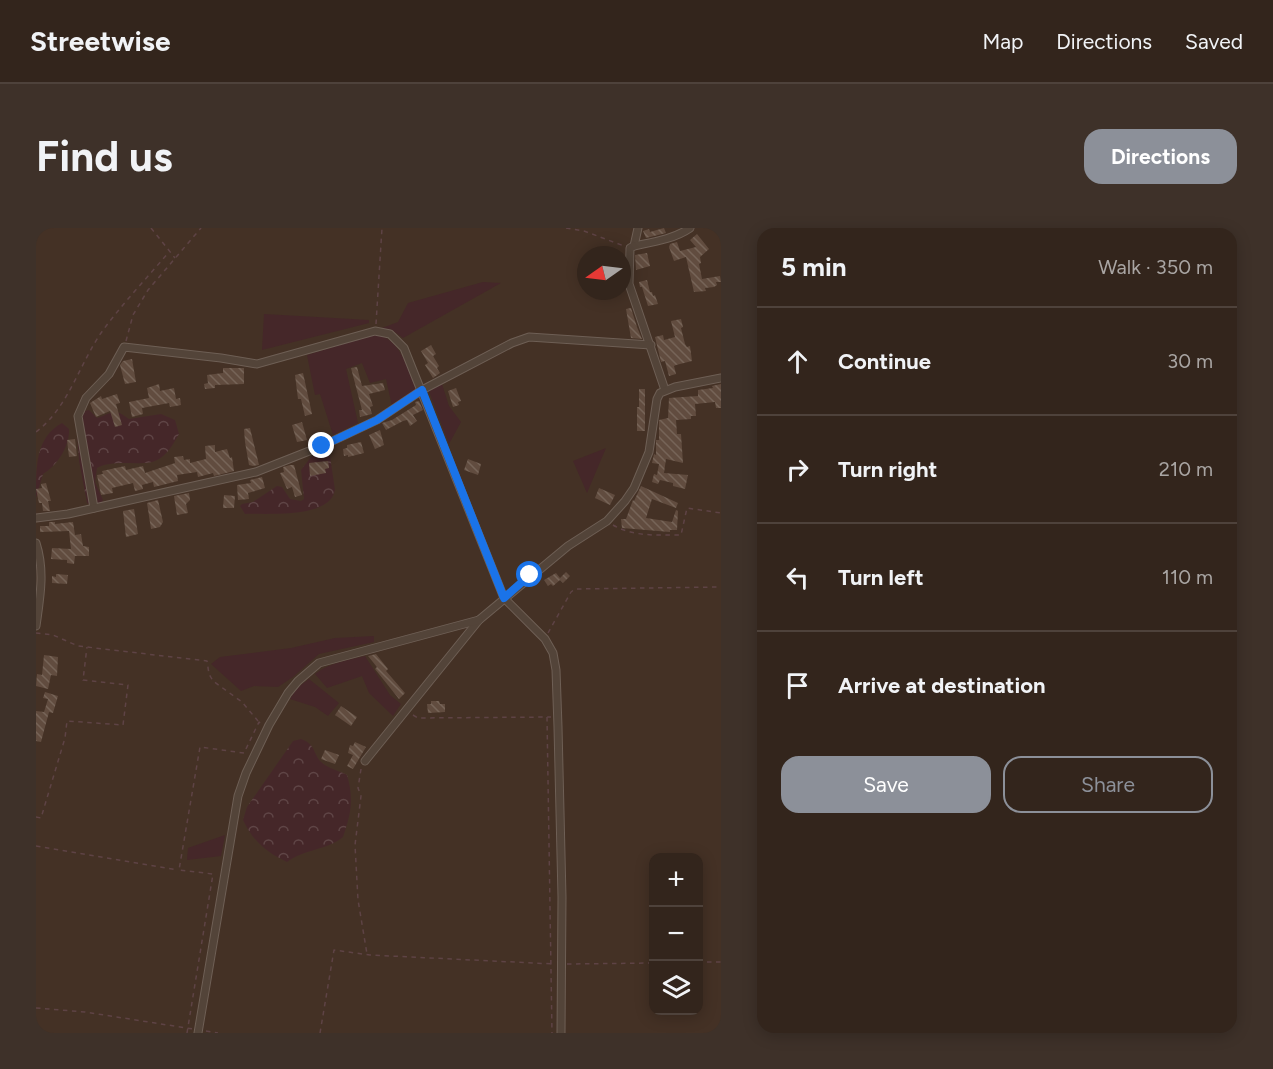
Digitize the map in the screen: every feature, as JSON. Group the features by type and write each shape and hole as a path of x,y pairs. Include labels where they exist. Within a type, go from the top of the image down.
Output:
{"street":[{"path":"638,228 632,247 629,284 665,390"},
{"path":"632,247 682,234 690,228"},
{"path":"94,508 78,416 86,398 110,374 124,347 257,364 375,331 390,334 404,348 504,598 545,639 553,653 558,716 562,897 561,1033"},
{"path":"36,518 94,508 256,472 322,446 377,420 422,390 512,343 529,337 651,345"},
{"path":"365,761 479,620 568,546 607,521 625,501 649,452 657,399 660,393 721,378"},
{"path":"36,543 42,570 42,583 36,626"},
{"path":"198,1031 238,796 246,773 288,693 319,663 479,620"}],"path":[{"path":"151,228 176,259"},
{"path":"124,347 133,315 148,290 201,228"},
{"path":"375,331 382,228"},
{"path":"566,228 585,231 632,247"},
{"path":"36,432 58,410 102,333 169,252"},
{"path":"607,521 621,529 649,535 681,534 687,508 721,513"},
{"path":"545,639 574,589 721,586"},
{"path":"36,633 53,635 78,646 207,661 209,674 213,681 242,702 268,729"},
{"path":"36,817 41,818 68,721 123,725 128,685 84,680 87,647"},
{"path":"405,712 418,718 558,716"},
{"path":"547,717 552,1033"},
{"path":"179,870 200,747 244,753 259,722"},
{"path":"365,761 360,771 358,788 361,796 355,846 358,900 367,954"},
{"path":"36,846 213,874 187,1033"},
{"path":"320,1033 334,950 367,954 551,964 649,963"},
{"path":"703,962 721,962"},
{"path":"36,1008 85,1012 218,1033"}],"green space":[{"path":"483,282 501,283 403,338 392,330 382,328 398,322 408,303"},
{"path":"264,314 369,320 369,323 262,350"},
{"path":"372,335 381,336 396,346 417,390 392,406 386,379 370,383 362,363 346,369 358,423 333,435 320,394 315,395 307,355"},
{"path":"442,384 449,406 461,422 449,444 428,389"},
{"path":"89,410 97,418 114,412 129,419 161,414 175,420 179,434 167,452 155,461 114,463 97,468 95,482 103,500 101,504 90,505 87,503 79,461 76,417"},
{"path":"62,423 69,429 65,449 58,461 43,474 36,498 37,463 42,444 53,429"},
{"path":"606,448 587,493 573,461"},
{"path":"323,453 330,456 335,490 331,499 322,506 310,510 282,514 245,514 240,506 242,504 253,502 277,486 282,487 290,499 301,501 304,499 301,470 311,457"},
{"path":"374,636 374,642 319,654 278,687 254,686 241,691 211,664 220,657 291,648 335,638"},
{"path":"365,656 390,695 401,704 393,716 369,693 362,676 327,688 315,674 332,665"},
{"path":"309,679 339,703 328,716 315,707 290,699 297,688"},
{"path":"301,739 311,746 323,764 347,775 351,806 343,837 330,845 301,854 287,862 261,845 243,820 247,807 293,741"},
{"path":"225,835 221,856 187,860 188,848"}],"building":[{"path":"664,228 666,233 646,238 643,231 649,229 650,232"},
{"path":"697,234 709,249 700,257 702,279 720,276 721,282 716,282 717,285 714,287 705,288 706,291 694,292 686,257 674,261 669,247 670,244 677,242 680,251 696,247 690,240"},
{"path":"647,253 650,266 636,270 635,255"},
{"path":"647,280 650,292 653,296 655,295 658,304 648,306 639,282"},
{"path":"631,308 642,339 631,338 626,309"},
{"path":"681,319 685,344 687,347 690,346 692,361 674,366 676,374 669,376 665,361 661,362 655,337 663,335 664,340 675,337 671,321"},
{"path":"431,345 436,354 433,356 440,373 433,378 425,365 428,363 421,351"},
{"path":"132,359 136,382 125,384 120,365 123,361"},
{"path":"357,367 362,386 383,383 385,390 369,394 373,406 370,407 372,414 360,417 359,410 362,410 351,368"},
{"path":"223,368 244,368 244,384 215,385 215,388 205,389 204,384 208,383 207,375 223,373"},
{"path":"303,373 312,414 305,416 301,399 298,399 295,375"},
{"path":"159,384 160,391 174,388 176,399 180,398 181,405 170,407 169,403 142,408 143,414 132,417 129,402 149,398 147,388"},
{"path":"721,384 721,408 716,408 715,402 695,404 696,416 691,416 691,419 676,420 677,434 681,434 683,463 666,459 664,473 688,475 685,489 660,480 658,484 652,482 654,474 657,475 659,464 652,463 654,454 656,455 656,440 659,440 659,420 668,418 669,398 698,396 698,390 713,388 712,386"},
{"path":"456,388 461,401 458,402 459,405 453,407 448,391"},
{"path":"639,389 645,389 645,431 637,431"},
{"path":"117,394 120,403 116,404 122,425 115,427 110,411 96,417 90,403 101,396 102,399"},
{"path":"419,401 423,410 413,415 417,421 410,426 407,420 403,421 386,430 382,423 392,420"},
{"path":"302,422 307,440 297,442 292,425"},
{"path":"250,428 259,465 253,466 249,465 245,442 244,429"},
{"path":"380,430 384,445 375,449 369,435"},
{"path":"75,439 77,456 69,457 67,440"},
{"path":"361,442 364,453 344,456 343,449 347,448 347,445"},
{"path":"215,445 215,452 227,449 230,458 232,457 234,471 214,476 213,473 198,477 197,472 177,475 178,481 154,487 153,482 142,485 143,489 135,491 133,483 112,488 113,493 101,495 97,475 103,474 102,471 125,466 126,470 143,466 145,473 175,463 174,457 183,456 184,460 190,459 190,463 206,459 205,446"},
{"path":"468,459 481,464 478,475 464,470"},
{"path":"328,461 329,468 325,469 326,473 310,476 309,463"},
{"path":"294,465 302,495 295,497 292,487 287,489 280,473 284,472 283,467"},
{"path":"262,477 265,488 248,493 249,499 238,500 237,485 251,483 250,480"},
{"path":"46,483 51,501 48,501 50,511 43,511 36,489 42,488 41,484"},
{"path":"641,486 678,503 676,508 652,499 646,518 672,522 676,510 678,511 677,530 670,530 670,532 622,528 621,519 626,519"},
{"path":"599,488 615,495 610,505 595,498"},
{"path":"189,493 190,500 186,504 188,513 177,515 174,496"},
{"path":"224,495 235,496 234,508 223,508"},
{"path":"158,500 163,522 160,527 151,529 147,503"},
{"path":"134,509 138,534 126,537 123,511"},
{"path":"49,522 55,522 55,524 73,522 75,535 81,534 83,546 89,547 89,556 75,556 74,564 67,563 67,560 51,559 52,548 71,549 69,531 40,532 40,526 49,526"},
{"path":"566,572 570,576 563,583 560,580 553,586 551,584 548,586 544,580 556,573 560,578"},
{"path":"56,574 68,575 67,584 52,583 52,576 56,577"},
{"path":"376,654 388,669 386,671 405,693 399,699 375,669 377,667 368,656"},
{"path":"44,655 58,657 57,676 51,675 48,689 36,686 37,674 42,675"},
{"path":"45,692 58,696 53,713 49,712 41,742 36,741 36,711 44,712 48,699 43,698"},
{"path":"431,701 445,704 445,712 428,713 427,704 431,704"},
{"path":"341,706 357,717 351,726 335,715"},
{"path":"355,742 366,747 353,769 347,766 353,755 348,753 350,745 353,746"},
{"path":"325,750 339,755 335,764 321,759"}],"route":[{"path":"322,446 390,413 422,390 504,598 530,575"}]}
